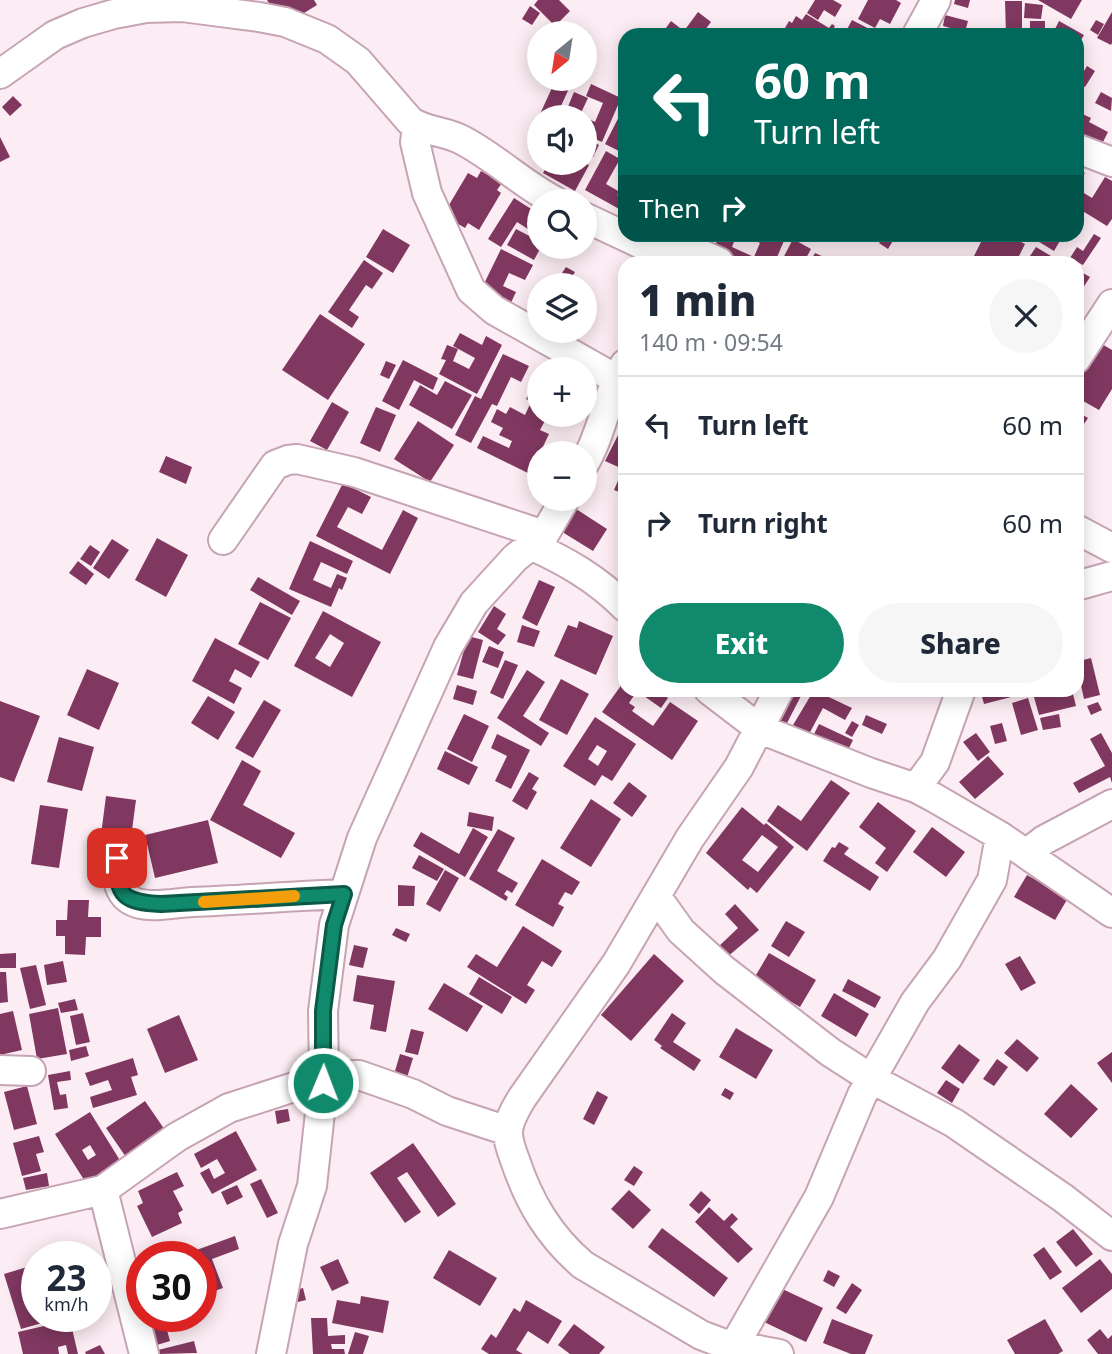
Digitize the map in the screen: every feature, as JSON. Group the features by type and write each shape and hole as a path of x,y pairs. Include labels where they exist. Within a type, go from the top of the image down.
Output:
{"street":[{"path":"63,32 85,0"},
{"path":"921,28 936,0"},
{"path":"0,74 63,32 114,14 182,7 285,22 327,39 358,61 417,127 458,138 532,189"},
{"path":"417,127 415,142 427,193 471,290 494,310 618,371"},
{"path":"1084,151 1112,162"},
{"path":"597,223 618,233"},
{"path":"637,242 654,250 692,249 710,256"},
{"path":"1084,347 1112,304"},
{"path":"597,441 609,395 618,378"},
{"path":"223,540 275,465 297,459 388,483 537,540 556,557 603,585 618,600"},
{"path":"271,1354 293,1244 312,1186 323,1079 323,1011 334,925 362,838 449,647 474,603 537,540 557,511"},
{"path":"1084,533 1112,548"},
{"path":"1084,584 1112,576"},
{"path":"718,697 760,729 916,788 1000,836 1112,913"},
{"path":"776,697 739,767 690,838 616,964 522,1098 508,1131 509,1141 531,1201 538,1215 569,1254 680,1323 732,1350 779,1354"},
{"path":"916,788 935,762 958,697"},
{"path":"1026,854 1044,840 1112,804"},
{"path":"732,1350 819,1197 855,1110 872,1079 915,1002 947,959 992,880 1000,836"},
{"path":"117,858 116,876 122,893 137,903 344,894"},
{"path":"656,896 681,931 724,970 830,1052 872,1079 954,1123 1063,1198 1112,1236"},
{"path":"0,1070 31,1071"},
{"path":"0,1214 103,1190 177,1137 229,1108 323,1079 359,1075 413,1094 447,1111 508,1131"},
{"path":"103,1190 144,1354"}],"building":[{"path":"267,0 314,0 317,5 283,26"},
{"path":"538,0 559,0 570,11 560,21 550,21 534,5"},
{"path":"815,0 833,0 842,5 835,17 824,10 818,20 807,13"},
{"path":"868,0 896,0 901,3 890,24 880,19 875,28 858,19"},
{"path":"955,0 970,0 968,8 954,4"},
{"path":"1038,0 1082,0 1071,19"},
{"path":"1005,1 1022,1 1022,28 1006,28"},
{"path":"1025,3 1043,5 1041,19 1024,18"},
{"path":"530,6 540,13 535,21 527,22 522,19"},
{"path":"698,12 711,22 706,28 686,28"},
{"path":"1112,12 1112,43 1111,45 1097,38"},
{"path":"806,14 829,28 785,28 796,16 802,20"},
{"path":"945,15 968,21 966,28 943,26"},
{"path":"852,20 867,28 848,28"},
{"path":"1096,20 1104,24 1098,35 1090,30"},
{"path":"671,21 680,28 666,28"},
{"path":"1030,21 1045,21 1045,28 1030,28"},
{"path":"1059,21 1072,28 1056,28"},
{"path":"1087,66 1095,71 1085,87 1084,86 1084,71"},
{"path":"597,87 618,97 618,105 602,142 597,140 597,117 603,103 586,96 588,91 597,91"},
{"path":"551,91 568,91 561,105 544,105"},
{"path":"574,92 588,98 585,105 569,105"},
{"path":"1101,92 1112,98 1111,111 1095,103"},
{"path":"13,96 22,105 10,116 2,107"},
{"path":"1084,115 1091,118 1089,122 1108,132 1100,148 1084,139"},
{"path":"618,119 618,150 605,144"},
{"path":"0,137 10,157 0,162"},
{"path":"606,151 618,158 606,184 618,191 618,208 597,197 597,189 586,189 593,175 597,175 597,168"},
{"path":"481,171 502,183 497,190 501,193 479,230 468,223 465,228 443,215 468,173 477,178"},
{"path":"547,175 584,175 576,189"},
{"path":"1105,177 1112,181 1112,219 1107,226 1084,212 1084,193 1092,198"},
{"path":"514,198 527,206 527,228 517,222 501,247 488,239"},
{"path":"383,229 410,245 393,273 366,257"},
{"path":"516,229 527,235 527,256 507,245"},
{"path":"1094,234 1101,238 1084,264 1084,256 1071,256 1077,247 1083,251"},
{"path":"717,242 734,242 732,247 752,256 719,256 712,253"},
{"path":"758,242 783,242 778,256 754,256 760,243"},
{"path":"791,242 798,242 811,249 807,256 784,256"},
{"path":"880,242 892,242 888,249"},
{"path":"981,242 1025,244 1019,256 974,256"},
{"path":"1039,242 1059,242 1054,251"},
{"path":"1036,247 1051,256 1030,256"},
{"path":"501,249 533,265 525,280 509,273 503,286 516,292 508,309 479,294"},
{"path":"364,260 383,273 372,289 366,285 349,310 359,317 352,328 328,312"},
{"path":"566,267 575,272 574,273 562,273"},
{"path":"1084,274 1090,277 1084,286"},
{"path":"320,314 365,344 328,400 282,370"},
{"path":"460,333 482,345 486,336 502,345 477,394 439,374 446,360 441,359 447,345 458,349 453,361 469,369 475,358 453,346"},
{"path":"1100,343 1112,350 1112,389 1099,410 1084,402 1084,370"},
{"path":"503,354 527,365 521,382 511,377 497,406 492,404 471,443 455,435 475,396 481,399"},
{"path":"403,360 438,378 433,390 414,380 399,410 382,401"},
{"path":"386,361 396,365 389,379 380,375"},
{"path":"445,381 472,395 452,429 409,405 420,385 437,395"},
{"path":"332,402 349,412 327,450 310,441"},
{"path":"376,407 396,415 380,452 360,443"},
{"path":"510,407 525,415 527,411 527,427 542,427 540,430 549,434 546,441 527,441 527,473 477,448 483,436 509,448 512,441 499,435 503,428 491,422 497,409 506,414"},
{"path":"418,421 454,445 430,482 394,459"},
{"path":"618,435 618,467 605,461"},
{"path":"166,456 192,467 186,484 159,472"},
{"path":"343,483 371,497 362,514 348,507 337,527 382,550 403,510 418,518 390,574 316,536"},
{"path":"571,511 579,511 607,529 593,551 559,530"},
{"path":"157,538 188,555 166,597 135,580"},
{"path":"112,539 129,550 109,579 93,568"},
{"path":"310,541 353,561 347,574 321,562 313,580 331,588 337,574 347,578 342,590 339,588 331,607 289,589"},
{"path":"90,545 100,552 91,566 80,559"},
{"path":"78,561 94,574 86,585 69,573"},
{"path":"258,577 300,601 292,615 250,590"},
{"path":"539,580 555,587 537,626 522,618"},
{"path":"260,602 291,618 268,660 238,644"},
{"path":"494,606 506,614 497,629 506,635 498,645 478,632"},
{"path":"323,611 381,642 352,697 294,666","holes":["330,634 344,643 330,667 315,658"]},
{"path":"579,621 613,636 596,675 554,656 568,625 577,628"},
{"path":"522,625 540,631 534,647 517,642"},
{"path":"468,636 483,640 473,679 457,675"},
{"path":"215,638 260,662 251,678 235,669 229,681 242,688 234,704 192,681"},
{"path":"489,646 504,652 498,668 482,662"},
{"path":"1091,658 1100,695 1084,699 1084,697 1084,660"},
{"path":"505,660 518,665 503,699 490,693"},
{"path":"87,669 119,683 99,730 67,715"},
{"path":"527,670 545,682 523,716 549,733 541,746 497,718"},
{"path":"561,679 589,694 567,735 539,720"},
{"path":"457,685 477,691 473,705 453,699"},
{"path":"618,690 618,697 633,697 629,703 635,707 632,711 653,726 670,702 698,721 672,760 602,712"},
{"path":"208,696 235,712 218,740 191,723"},
{"path":"645,697 668,698 661,708"},
{"path":"784,697 800,697 786,725 772,719"},
{"path":"810,697 829,697 852,708 845,720 823,708 809,734 793,725"},
{"path":"982,697 1011,697 984,704"},
{"path":"1034,697 1074,697 1076,706 1039,715"},
{"path":"1028,698 1038,730 1021,735 1012,703"},
{"path":"264,700 281,710 253,758 235,748"},
{"path":"0,701 40,716 14,782 0,777"},
{"path":"1098,702 1102,710 1091,715 1087,706"},
{"path":"464,714 489,726 472,762 447,749"},
{"path":"1059,714 1061,727 1043,730 1040,718"},
{"path":"866,715 887,724 882,734 862,725"},
{"path":"595,717 636,744 612,781 602,775 595,786 563,766","holes":["597,745 607,751 598,766 588,759"]},
{"path":"852,721 859,725 852,737 845,733"},
{"path":"1002,723 1007,741 995,744 990,726"},
{"path":"819,724 853,740 847,752 813,736"},
{"path":"976,733 990,752 978,761 963,742"},
{"path":"1101,733 1112,753 1112,783 1110,777 1079,793 1073,783 1105,766 1090,739"},
{"path":"497,734 530,750 511,789 495,781 507,756 491,748"},
{"path":"59,737 94,747 82,791 47,782"},
{"path":"445,751 478,767 469,785 437,769"},
{"path":"988,756 1004,774 975,799 959,782"},
{"path":"242,760 261,771 243,805 295,833 281,858 210,820"},
{"path":"529,772 539,778 532,789 537,792 527,810 512,801"},
{"path":"831,780 850,793 807,851 767,821 778,805 801,821"},
{"path":"629,782 647,796 632,817 613,803"},
{"path":"106,796 136,800 131,838 101,835"},
{"path":"591,799 621,819 591,867 560,848"},
{"path":"878,802 916,831 887,872 875,863 886,848 859,827"},
{"path":"40,805 68,809 59,868 31,864"},
{"path":"742,807 794,847 757,893 750,887 748,890 706,853","holes":["762,835 778,847 758,872 742,860"]},
{"path":"469,812 494,817 492,831 467,826"},
{"path":"208,820 218,863 155,878 145,835"},
{"path":"932,827 965,852 946,877 913,852"},
{"path":"473,828 488,837 465,877 413,846 421,832 459,854"},
{"path":"498,829 515,838 497,871 518,883 512,893 507,890 504,894 508,897 506,901 469,879"},
{"path":"839,842 849,848 844,854 879,877 870,891 823,861 832,847 835,848"},
{"path":"419,855 444,869 437,881 412,868"},
{"path":"542,859 580,882 572,895 565,892 558,904 564,907 553,927 515,905"},
{"path":"445,870 459,878 440,912 426,904"},
{"path":"1027,875 1068,898 1055,920 1014,897"},
{"path":"398,885 415,886 414,906 398,906"},
{"path":"68,900 89,900 88,917 101,917 101,937 86,937 85,955 65,954 65,936 56,936 56,920 67,920"},
{"path":"735,904 759,930 726,958 717,948 738,928 725,914"},
{"path":"786,921 805,932 789,957 771,946"},
{"path":"523,926 562,951 552,967 542,961 527,985 535,990 526,1004 467,967 476,954 497,967"},
{"path":"396,928 410,934 406,942 392,935"},
{"path":"354,945 368,948 363,968 349,965"},
{"path":"16,953 16,968 0,968 0,954"},
{"path":"769,953 816,980 800,1007 753,980"},
{"path":"654,954 684,981 631,1041 601,1015"},
{"path":"1020,956 1036,983 1021,991 1005,964"},
{"path":"63,961 67,982 47,985 44,965"},
{"path":"36,965 46,1005 30,1009 20,968"},
{"path":"0,972 6,972 8,1002 0,1003"},
{"path":"357,975 395,981 386,1032 370,1029 374,1005 353,1001"},
{"path":"479,977 512,997 502,1014 469,994"},
{"path":"848,979 881,997 875,1008 842,991"},
{"path":"444,983 483,1006 467,1032 428,1009"},
{"path":"834,993 869,1014 856,1037 821,1016"},
{"path":"75,999 78,1010 61,1013 58,1003"},
{"path":"58,1008 67,1054 37,1059 29,1014"},
{"path":"13,1011 22,1050 0,1055 0,1014"},
{"path":"83,1013 90,1042 76,1045 70,1016"},
{"path":"672,1013 686,1023 673,1042 701,1060 694,1071 660,1048 662,1046 654,1040"},
{"path":"179,1015 198,1060 165,1073 147,1029"},
{"path":"736,1028 773,1050 756,1079 719,1057"},
{"path":"411,1029 424,1032 418,1055 405,1052"},
{"path":"1017,1039 1039,1058 1027,1072 1004,1053"},
{"path":"959,1044 980,1060 963,1084 941,1068"},
{"path":"86,1046 89,1056 71,1061 69,1050"},
{"path":"1112,1052 1112,1083 1097,1063"},
{"path":"400,1054 413,1058 406,1081 393,1078"},
{"path":"133,1058 138,1075 131,1077 137,1095 93,1108 90,1097 112,1090 108,1080 90,1086 85,1073"},
{"path":"997,1059 1008,1067 994,1086 983,1079"},
{"path":"70,1071 71,1080 57,1082 60,1095 66,1094 68,1108 54,1110 48,1075"},
{"path":"946,1080 960,1089 952,1103 937,1093"},
{"path":"1071,1084 1098,1109 1071,1138 1044,1114"},
{"path":"27,1086 37,1124 14,1130 4,1092"},
{"path":"725,1088 734,1093 730,1100 721,1095"},
{"path":"597,1091 608,1097 594,1125 583,1119"},
{"path":"145,1101 167,1133 128,1160 106,1128"},
{"path":"288,1109 290,1121 277,1124 275,1111"},
{"path":"90,1112 121,1162 86,1183 55,1134","holes":["90,1145 96,1155 88,1160 82,1150"]},
{"path":"236,1131 257,1170 212,1194 200,1173 209,1168 214,1179 225,1173 217,1159 201,1168 194,1154"},
{"path":"39,1136 44,1152 36,1154 41,1171 22,1176 13,1143"},
{"path":"413,1143 456,1204 438,1217 407,1172 397,1178 421,1212 405,1223 370,1173"},
{"path":"634,1166 643,1172 634,1186 624,1180"},
{"path":"177,1172 184,1186 173,1191 183,1210 178,1213 182,1223 152,1237 137,1206 143,1203 138,1191"},
{"path":"47,1173 49,1186 26,1190 23,1178"},
{"path":"261,1179 278,1213 267,1218 250,1184"},
{"path":"237,1185 243,1197 227,1205 221,1192"},
{"path":"629,1190 651,1210 633,1229 611,1209"},
{"path":"701,1191 711,1200 699,1214 689,1205"},
{"path":"709,1207 724,1221 732,1213 738,1219 730,1227 753,1249 738,1263 695,1222"},
{"path":"662,1228 728,1278 714,1297 648,1247"},
{"path":"1073,1229 1093,1254 1076,1267 1056,1242"},
{"path":"235,1236 239,1249 217,1257 217,1243"},
{"path":"1044,1247 1062,1272 1050,1280 1033,1255"},
{"path":"449,1250 497,1278 480,1306 433,1278"},
{"path":"338,1259 349,1283 332,1291 320,1267"},
{"path":"1100,1259 1112,1274 1112,1289 1081,1313 1062,1288"},
{"path":"21,1269 21,1329 4,1274"},
{"path":"828,1270 840,1276 834,1287 823,1281"},
{"path":"217,1272 223,1288 217,1290"},
{"path":"852,1283 862,1290 846,1314 836,1308"},
{"path":"778,1287 823,1308 806,1342 762,1321"},
{"path":"303,1288 306,1300 298,1302 295,1290"},
{"path":"361,1296 389,1301 383,1333 332,1323 337,1300 360,1304"},
{"path":"526,1300 562,1321 548,1344 528,1331 516,1350 523,1354 489,1354 481,1349 491,1334 496,1338 514,1308 520,1312"},
{"path":"311,1318 327,1318 328,1336 345,1335 345,1344 331,1344 332,1349 344,1349 345,1354 313,1354"},
{"path":"832,1319 873,1335 865,1354 851,1354 823,1343"},
{"path":"1045,1319 1063,1351 1058,1354 1015,1354 1007,1340"},
{"path":"574,1324 605,1347 599,1354 570,1354 558,1345"},
{"path":"1100,1329 1108,1339 1112,1335 1112,1354 1098,1354 1087,1340"},
{"path":"18,1332 73,1332 78,1354 68,1354 66,1345 58,1347 59,1354 23,1354"},
{"path":"146,1332 167,1332 170,1341 147,1348"},
{"path":"355,1332 369,1336 363,1354 348,1354"},
{"path":"194,1341 197,1353 159,1354 158,1350"},
{"path":"100,1345 105,1354 86,1354 85,1352"}],"slow traffic":[{"path":"204,902 294,896"}],"route":[{"path":"117,858 116,876 122,893 137,903 344,894 334,925 323,1011 323,1083"}]}
